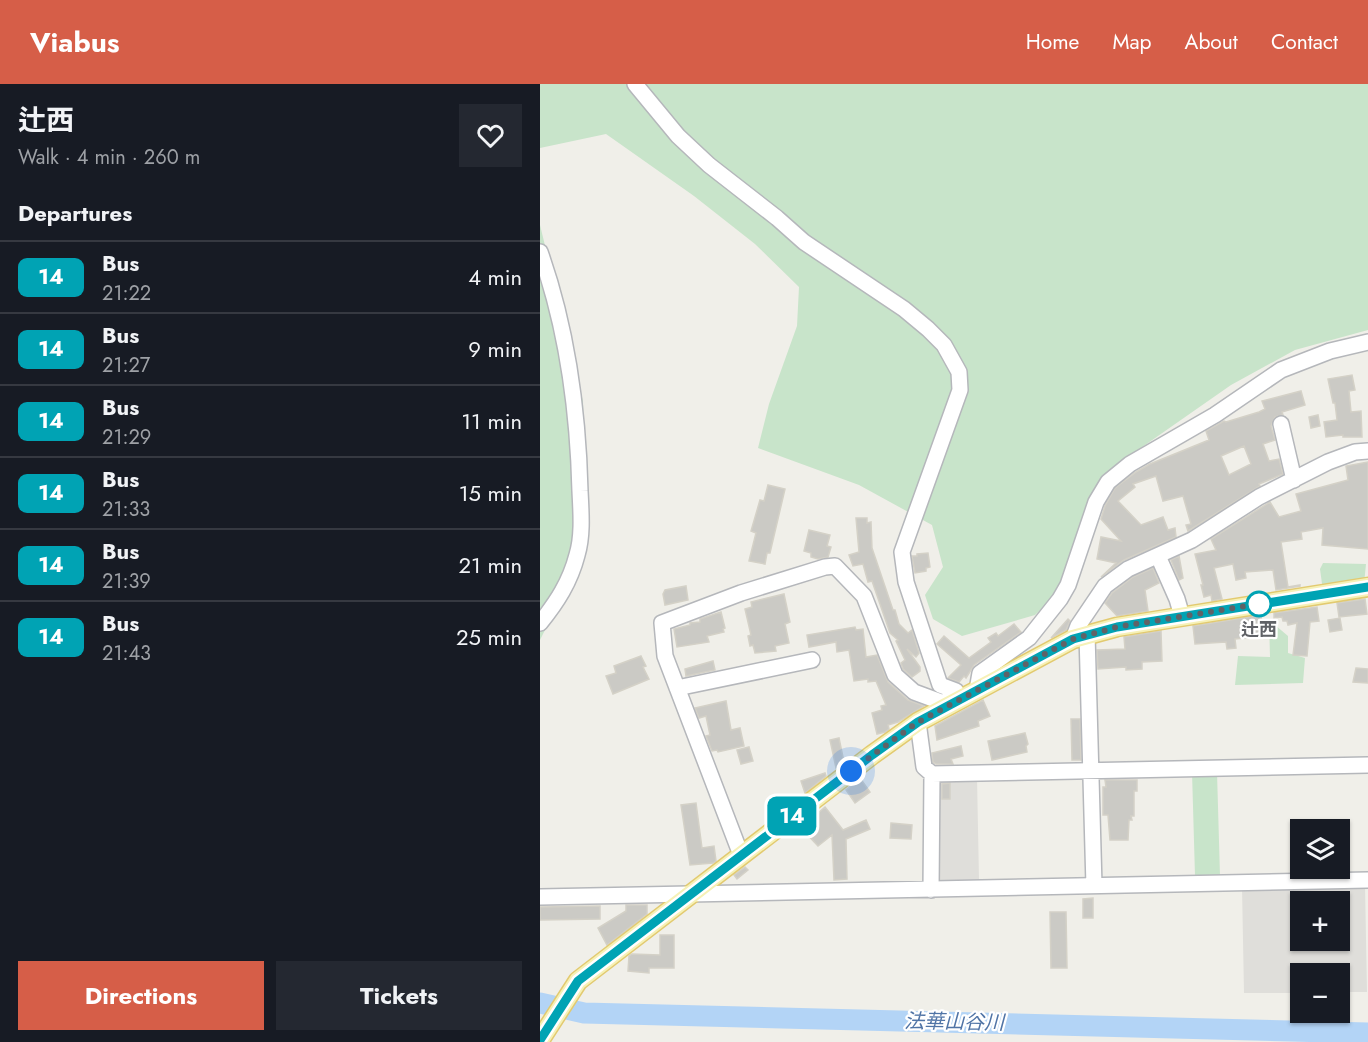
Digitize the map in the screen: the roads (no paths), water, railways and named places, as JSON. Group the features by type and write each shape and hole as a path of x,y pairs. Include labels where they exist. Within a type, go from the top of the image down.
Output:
{"main road":[{"path":"541,1039 578,981 918,722 960,699 1080,637 1117,627 1368,587"}],"street":[{"path":"635,84 678,136 709,165 804,242 904,309 928,329 944,345 959,372 960,390 902,552 906,582 940,685 956,691 960,699 941,702 914,692 895,675 864,596 836,566 825,567 741,593 662,622 665,656 741,855"},
{"path":"540,252 552,285 568,359 580,469 581,524 578,554 562,594 540,623"},
{"path":"977,690 980,673 1029,638 1060,599 1068,585 1096,502 1108,482 1130,464 1215,415 1281,370 1330,351 1368,342"},
{"path":"1281,424 1294,480"},
{"path":"1094,886 1091,771 1078,626 1105,586 1128,569 1192,540 1259,497 1328,462 1355,452 1368,451"},
{"path":"1080,550 1100,521"},
{"path":"1158,556 1182,616"},
{"path":"677,688 812,660"},
{"path":"918,722 924,767 932,774 1368,765"},
{"path":"931,890 932,774"},
{"path":"540,897 688,896 1368,880"}],"waterway":[{"name":"法華山谷川","path":"540,1003 584,1013 1368,1033"}],"place":[{"name":"辻西","path":"1259,604"}]}
